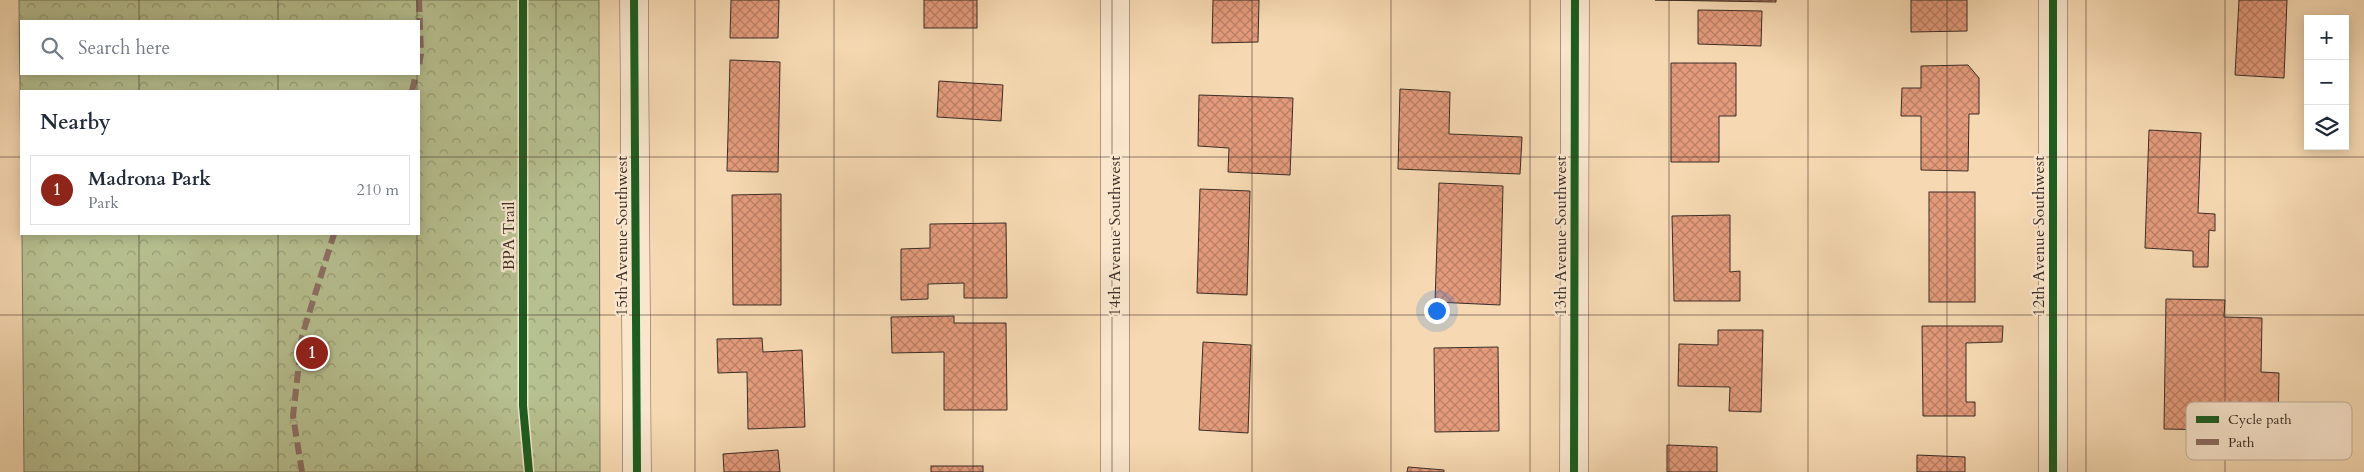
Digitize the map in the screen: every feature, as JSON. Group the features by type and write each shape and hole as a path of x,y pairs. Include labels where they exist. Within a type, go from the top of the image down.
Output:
{"street":[{"name":"15th Avenue Southwest","path":"634,0 637,472"},
{"name":"14th Avenue Southwest","path":"1115,0 1115,472"},
{"name":"13th Avenue Southwest","path":"1574,472 1575,0"},
{"name":"12th Avenue Southwest","path":"2053,0 2053,472"}],"green space":[{"path":"19,0 599,0 600,472 24,472 22,235 420,235 420,90 20,90"}],"building":[{"path":"731,0 779,0 778,38 730,38"},
{"path":"924,0 977,0 977,28 924,28"},
{"path":"1213,0 1259,0 1258,42 1212,43"},
{"path":"1655,0 1776,0 1776,2"},
{"path":"1911,0 1967,0 1967,31 1911,32"},
{"path":"2239,0 2287,0 2284,78 2235,75"},
{"path":"1698,10 1762,11 1761,46 1698,44"},
{"path":"730,60 780,62 778,172 727,171"},
{"path":"1671,63 1736,63 1736,116 1719,116 1719,162 1671,162"},
{"path":"1968,65 1979,78 1979,114 1969,114 1968,171 1921,170 1921,116 1901,116 1902,88 1921,88 1921,66"},
{"path":"939,81 1003,85 1001,121 937,117"},
{"path":"1400,89 1450,92 1449,134 1522,137 1520,174 1398,169"},
{"path":"1199,95 1293,98 1290,175 1228,172 1229,148 1198,146"},
{"path":"2149,130 2201,133 2198,213 2215,214 2215,231 2209,230 2208,267 2193,267 2193,251 2145,248"},
{"path":"1439,183 1503,186 1500,305 1435,302"},
{"path":"1200,189 1250,191 1247,295 1197,293"},
{"path":"1929,192 1975,192 1975,302 1929,302"},
{"path":"781,194 781,305 733,305 732,195"},
{"path":"1730,215 1730,272 1740,271 1740,301 1674,301 1672,216"},
{"path":"1006,223 1007,298 964,298 964,283 928,284 928,299 901,300 901,249 930,248 930,224"},
{"path":"2166,299 2225,300 2224,317 2262,318 2261,372 2279,373 2278,402 2186,402 2186,429 2164,429"},
{"path":"954,316 954,323 1006,323 1007,410 944,410 944,352 892,353 891,317"},
{"path":"1922,326 2003,326 2002,342 1966,343 1966,402 1975,402 1975,416 1923,416"},
{"path":"1718,330 1763,330 1761,412 1729,411 1730,387 1678,386 1679,344 1718,345"},
{"path":"762,338 763,352 802,350 805,427 748,429 747,372 718,373 717,339"},
{"path":"1203,342 1251,345 1248,433 1199,430"},
{"path":"1498,347 1499,431 1435,432 1434,348"},
{"path":"1667,445 1717,447 1717,472 1667,472"},
{"path":"778,450 780,472 724,472 723,454"},
{"path":"1917,455 1965,457 1965,472 1917,472"},
{"path":"931,466 983,466 983,472 931,472"},
{"path":"1408,467 1444,470 1444,472 1407,472"}],"marked path":[{"path":"419,0 420,20"},
{"path":"420,27 420,59"},
{"path":"412,90 416,75"},
{"path":"302,472 293,416 302,336 334,235"}],"cycle path":[{"name":"BPA Trail","path":"523,0 523,406 529,472"},
{"path":"634,0 637,472"},
{"path":"1574,472 1575,0"},
{"path":"2053,0 2053,472"}],"place":[{"name":"Madrona Park","path":"312,353"}]}
